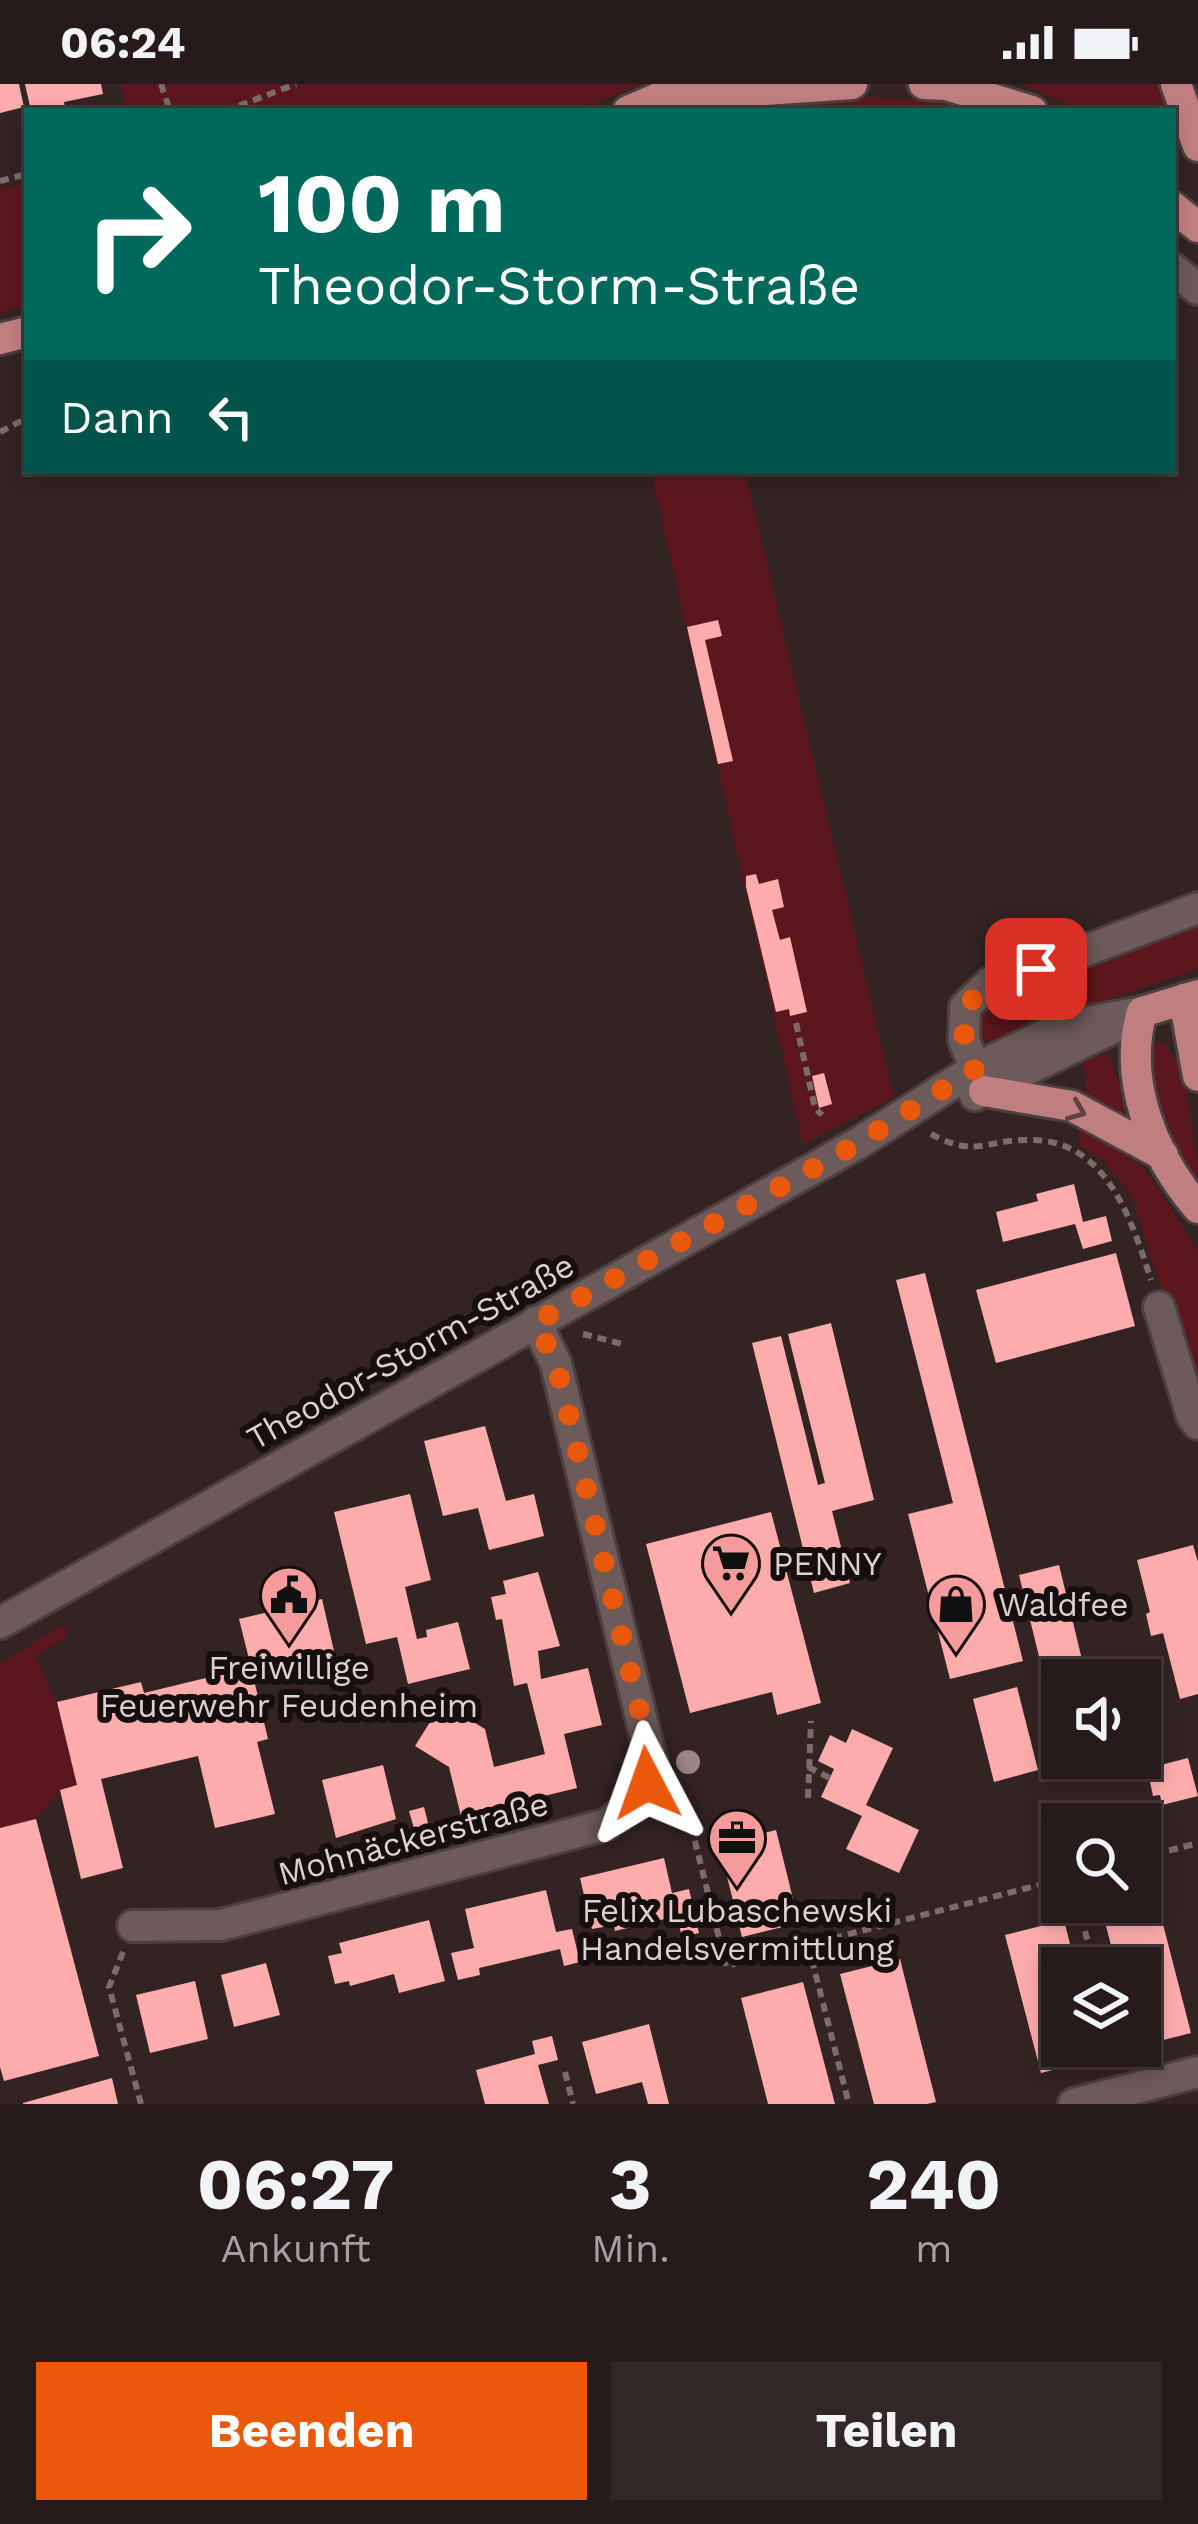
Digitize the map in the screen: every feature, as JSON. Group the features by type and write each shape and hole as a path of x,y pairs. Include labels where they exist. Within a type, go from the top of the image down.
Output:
{"main road":[{"path":"635,108 676,90 852,84"},
{"path":"924,84 946,85 1022,108"},
{"path":"1176,84 1198,146"},
{"path":"1191,997 1198,1076"},
{"name":"Theodor-Storm-Straße","path":"1142,1012 1191,997"},
{"path":"1142,1012 1133,1044 1136,1088 1176,1183 1198,1208"},
{"path":"979,1080 1072,1106 1163,1155"}],"street":[{"path":"979,1080 964,1040 965,1007 991,982 1198,908"},
{"name":"Theodor-Storm-Straße","path":"0,1623 857,1144 979,1080 1067,1053 1142,1012"},
{"name":"Theodor-Storm-Straße","path":"857,1144 914,1124 979,1080"},
{"path":"1159,1306 1198,1424"},
{"name":"Mohnäckerstraße","path":"133,1926 221,1925 605,1826 631,1807 647,1783 651,1759 556,1364 536,1322"},
{"path":"1074,2104 1198,2072"}],"path":[{"path":"233,108 292,85"},
{"path":"796,1023 815,1108 822,1115"},
{"path":"914,1124 961,1150 1034,1139 1064,1145 1102,1172 1131,1215 1159,1306"},
{"path":"808,1798 811,1721"},
{"path":"808,1767 830,1778"},
{"path":"684,1797 726,1966 1041,1884"},
{"path":"1161,1853 1198,1843"},
{"path":"133,1926 109,1988 141,2104"},
{"path":"808,1945 849,2104"},
{"path":"565,2072 573,2104"}],"shaded area":[{"path":"121,84 642,84 583,108 125,108"},
{"path":"1021,84 1159,84 1166,108 1076,108"},
{"path":"870,97 975,108 770,108"},
{"path":"24,183 24,306 0,313 0,189"},
{"path":"652,474 746,474 894,1097 803,1144"},
{"path":"1198,925 1198,969 1069,1013 1056,985 1063,971 1172,929"},
{"path":"1007,991 1020,992 1038,1022 997,1043 984,1040 980,1018"},
{"path":"1163,1042 1183,1070 1198,1162 1198,1175 1191,1178 1150,1080 1151,1046"},
{"path":"1108,1053 1129,1110 1119,1115 1086,1097 1081,1062"},
{"path":"1078,1121 1116,1142 1149,1175 1198,1252 1198,1400 1131,1195 1105,1162 1080,1146"},
{"path":"64,1624 67,1638 35,1655 59,1710 77,1785 60,1790 36,1819 0,1828 0,1664"}],"building":[{"path":"0,84 19,84 24,107 0,113"},
{"path":"25,84 101,84 103,94 64,102 65,108 30,108"},
{"path":"718,620 722,636 705,640 733,761 718,764 687,627"},
{"path":"756,874 759,884 778,879 784,907 772,910 780,940 790,937 807,1012 790,1016 789,1009 776,1012 746,887 746,876"},
{"path":"824,1073 832,1104 819,1108 812,1076"},
{"path":"1074,1184 1083,1222 1106,1216 1112,1241 1083,1249 1075,1224 1003,1242 996,1212 1038,1201 1036,1194"},
{"path":"1116,1253 1135,1326 996,1363 976,1290"},
{"path":"925,1273 1023,1661 950,1679 908,1514 953,1503 896,1280"},
{"path":"831,1323 874,1500 832,1511 850,1583 814,1593 752,1343 781,1336 818,1485 825,1483 788,1334"},
{"path":"485,1426 506,1501 534,1494 544,1536 489,1550 478,1508 443,1516 424,1441"},
{"path":"410,1494 431,1580 405,1587 417,1639 427,1637 426,1630 458,1622 470,1669 408,1684 397,1637 366,1644 334,1512"},
{"name":"PENNY","path":"771,1512 821,1703 777,1715 772,1692 690,1713 646,1544"},
{"path":"1193,1545 1198,1562 1198,1694 1180,1699 1163,1633 1151,1636 1137,1560"},
{"path":"1059,1565 1082,1659 1041,1659 1041,1665 1019,1575"},
{"path":"538,1572 560,1646 538,1651 541,1679 588,1668 602,1725 564,1734 577,1788 461,1816 449,1767 415,1746 442,1703 485,1729 494,1767 545,1754 527,1683 514,1686 502,1619 496,1620 491,1597 506,1594 503,1581"},
{"path":"322,1599 336,1660 254,1680 268,1739 257,1742 275,1814 215,1828 198,1756 101,1779 123,1868 81,1879 60,1790 77,1785 57,1702 141,1682 144,1693 251,1667 239,1619"},
{"path":"1017,1687 1038,1770 994,1782 973,1699"},
{"path":"852,1729 893,1748 866,1805 919,1830 899,1873 846,1849 862,1816 821,1797 834,1769 818,1761 830,1735 846,1743"},
{"path":"1188,1758 1198,1796 1162,1805 1160,1795 1153,1796 1149,1779 1161,1779 1161,1765"},
{"path":"383,1765 396,1819 336,1838 322,1780"},
{"path":"424,1807 430,1831 416,1835 409,1811"},
{"path":"36,1819 99,2056 4,2081 0,2067 0,1828"},
{"path":"776,1830 799,1923 742,1937 719,1844"},
{"path":"664,1858 672,1893 689,1889 699,1933 682,1937 677,1916 615,1931 614,1925 592,1929 580,1878"},
{"path":"546,1890 556,1932 572,1929 580,1962 564,1966 560,1949 479,1968 480,1975 458,1980 451,1953 474,1948 465,1909"},
{"path":"1161,1916 1191,2033 1161,2041 1161,1947 1111,1947 1105,1923 1161,1923"},
{"path":"429,1920 445,1981 399,1993 394,1974 350,1986 349,1981 335,1984 328,1956 342,1953 339,1943"},
{"path":"1065,1923 1071,1947 1041,1947 1041,2067 1064,2067 1041,2073 1005,1935"},
{"path":"900,1959 936,2102 927,2104 874,2104 840,1974"},
{"path":"266,1963 280,2015 234,2027 221,1975"},
{"path":"195,1981 208,2039 150,2053 136,1995"},
{"path":"803,1982 835,2104 768,2104 741,1998"},
{"path":"649,2024 669,2104 648,2104 642,2082 596,2094 582,2042"},
{"path":"552,2036 558,2060 538,2065 549,2104 485,2104 476,2070 535,2054 532,2041"},
{"path":"112,2078 118,2104 23,2104 23,2103"}],"place":[{"name":"PENNY","path":"731,1614"},
{"name":"Freiwillige Feuerwehr Feudenheim","path":"289,1646"},
{"name":"Waldfee","path":"956,1655"},
{"name":"Felix Lubaschewski Handelsvermittlung","path":"737,1889"}],"route":[{"path":"647,1783 651,1759 566,1403 556,1364 536,1322 857,1144 975,1069 964,1040 965,1007 991,982 1036,969"}]}
